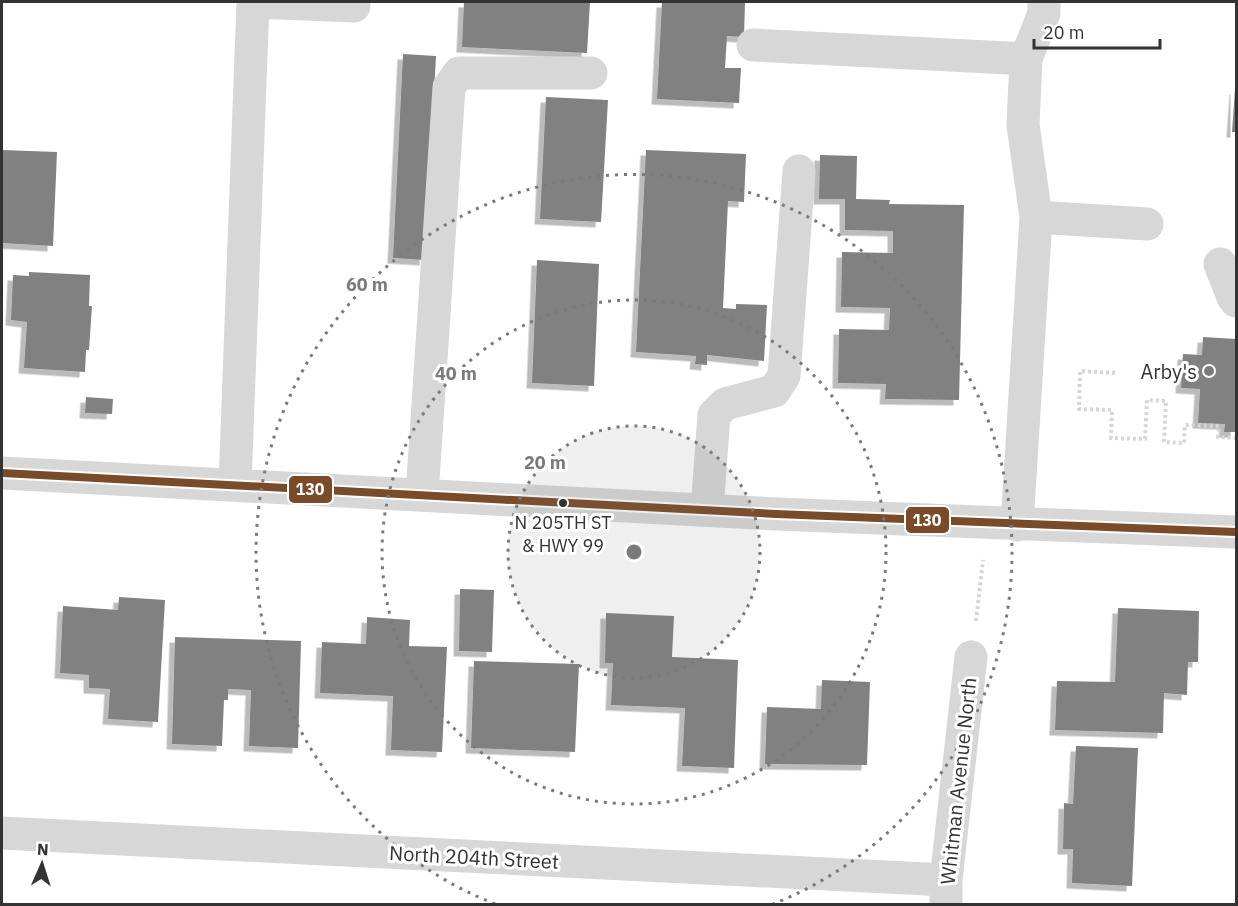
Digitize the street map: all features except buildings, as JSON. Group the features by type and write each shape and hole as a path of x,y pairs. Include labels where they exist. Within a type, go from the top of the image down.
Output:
{"street":[{"path":"235,485 253,2 354,6"},
{"path":"1017,525 1036,217 1023,125 1026,59 1044,13 1044,2"},
{"path":"753,45 1026,59"},
{"path":"422,495 448,87 459,73 591,73"},
{"path":"706,510 714,415 725,404 774,391 784,376 798,171"},
{"path":"1036,217 1147,224"},
{"path":"1220,264 1236,302"},
{"path":"2,473 1017,525 1236,532"},
{"name":"Whitman Avenue North","path":"946,892 971,657"},
{"name":"North 204th Street","path":"2,833 946,892"}],"path":[{"path":"1115,373 1080,371 1078,409 1112,410 1111,438 1145,439 1146,400 1166,401 1164,442 1184,443 1185,425 1219,426 1218,437 1236,438"},
{"path":"971,657 984,553"}],"transit line":[{"name":"130","path":"2,473 776,514 1236,532"}],"place":[{"name":"Arby's","path":"1209,371"},
{"name":"N 205TH ST & HWY 99","path":"563,503"}]}
